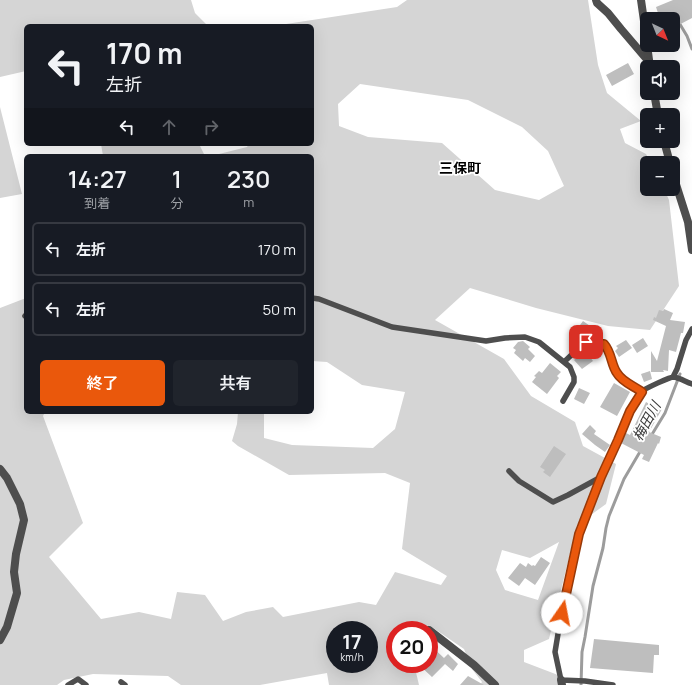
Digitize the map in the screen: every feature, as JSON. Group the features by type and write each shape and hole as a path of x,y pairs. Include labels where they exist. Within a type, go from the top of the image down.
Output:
{"street":[{"path":"596,0 646,60"},
{"path":"641,0 643,12"},
{"path":"680,194 690,222 692,250"},
{"path":"0,469 7,478 20,504 24,520 16,554 14,572 17,593 7,626 0,640"},
{"path":"438,637 474,665 495,685"}],"lane":[{"path":"314,298 320,299 392,327 486,341 525,337 539,342 570,367 574,377 574,382 563,401"},
{"path":"614,685 573,680 562,682 556,652 559,628 579,534 601,477 630,411 645,389 673,377 679,365 686,340 692,329"},
{"path":"564,362 586,342 591,346 604,344 608,348 616,372 621,379 642,392"},
{"path":"673,377 692,384"},
{"path":"509,471 519,481 553,502 601,477"},
{"path":"68,685 78,679 86,685"}],"shaded area":[{"path":"0,0 191,0 195,13 206,24 24,24 24,71 0,77"},
{"path":"407,0 588,0 598,65 607,93 640,120 620,129 625,143 647,156 640,156 640,196 667,196 669,200 679,286 650,330 608,326 536,308 470,288 435,320 504,359 531,396 575,422 583,446 616,464 606,504 577,525 549,639 524,650 524,662 558,675 560,685 480,685 482,682 472,669 464,649 438,631 438,621 386,621 386,673 416,673 419,685 329,685 327,673 260,685 181,685 168,676 93,674 64,680 57,685 0,685 0,308 24,299 24,414 44,414 43,416 83,523 49,557 101,619 139,612 171,619 177,592 205,595 223,621 246,612 273,607 283,617 359,602 376,605 395,572 441,585 447,576 402,549 410,483 385,473 289,475 238,446 232,441 237,424 238,414 264,414 264,438 292,445 373,448 395,429 405,392 362,385 327,362 314,361 314,154 219,154 248,146 314,146 314,24 286,24 397,7","holes":["360,84 468,100 522,127 548,151 564,186 539,200 495,190 442,143 368,137 339,126 338,104","559,542 538,600 505,590 496,570 502,550 530,558"]},
{"path":"0,107 22,194 0,198"},
{"path":"101,146 200,146 204,154 103,154"}],"building":[{"path":"673,0 692,0 692,18 680,24 680,12 658,12 656,7"},
{"path":"628,63 634,74 612,86 606,75"},
{"path":"664,309 673,313 670,320 685,322 683,333 681,333 676,352 669,350 668,371 663,370 664,372 651,372 651,351 657,361 666,326 653,320 654,317 656,318 659,310 663,311"},
{"path":"583,321 593,328 586,338 579,342 572,336"},
{"path":"643,338 648,346 637,353 632,345"},
{"path":"626,340 632,348 619,357 615,351 618,348 616,346"},
{"path":"523,341 530,347 528,349 535,356 530,362 525,358 523,361 514,353 516,350 513,348 518,342"},
{"path":"585,351 593,361 582,369 574,360"},
{"path":"550,363 561,372 557,376 559,378 547,394 532,382 536,377 534,376 539,371 542,373"},
{"path":"650,371 652,379 644,382 641,374"},
{"path":"614,383 630,392 617,416 600,407"},
{"path":"579,388 590,393 584,404 574,399"},
{"path":"646,402 651,405 650,402 662,409 649,432 661,437 659,444 658,443 649,462 642,459 644,455 621,443 626,433 630,435"},
{"path":"590,425 596,431 594,434 610,445 605,452 582,434"},
{"path":"554,446 566,454 550,477 543,472 545,470 540,467"},
{"path":"541,557 550,563 535,585 525,578 519,586 508,578 520,563 526,567 528,563 535,566"},
{"path":"594,639 659,645 659,655 654,655 653,673 590,668"},
{"path":"438,652 444,658 448,654 458,664 453,671 445,664 438,671"},
{"path":"428,673 436,673 432,677"},
{"path":"468,676 484,685 460,685"}],"waterway":[{"path":"680,24 692,49"},
{"name":"梅田川","path":"651,436 665,413 680,374"},
{"name":"梅田川","path":"581,685 582,652 593,586 603,548 609,516 624,479 641,450"}],"district":[{"name":"三保町","path":"460,167"}],"route":[{"path":"562,613 579,534 601,477 630,411 642,392 621,379 616,372 608,348 604,344 591,346 586,342"}]}
